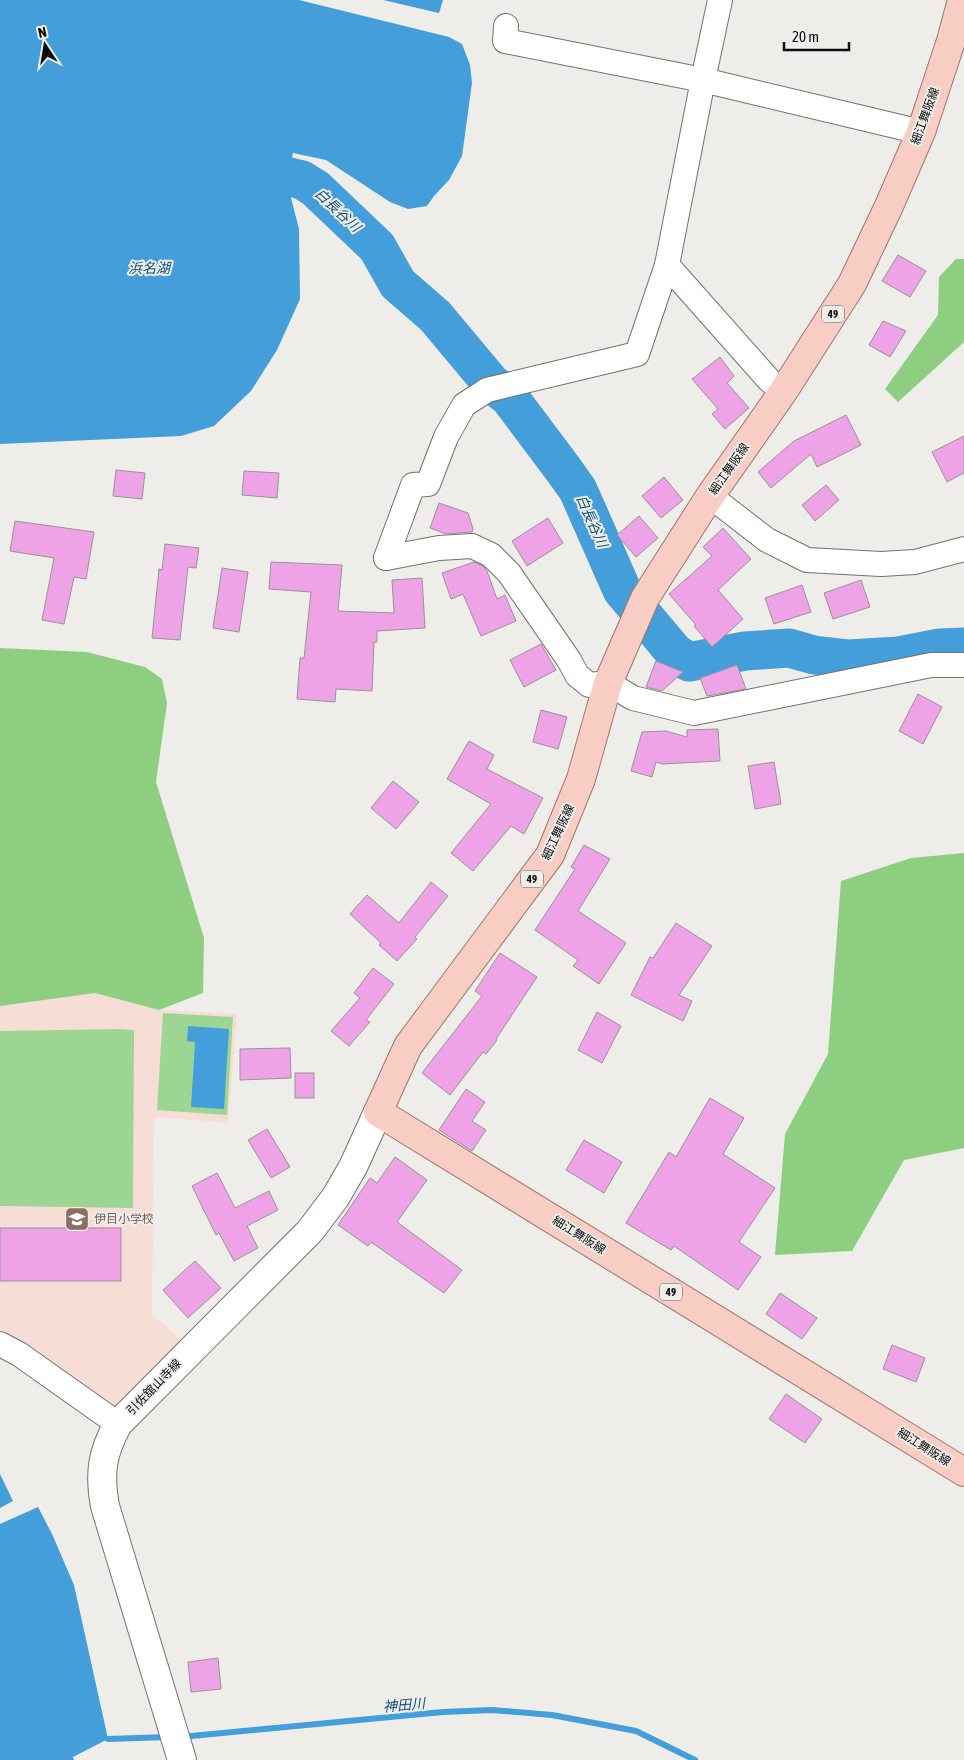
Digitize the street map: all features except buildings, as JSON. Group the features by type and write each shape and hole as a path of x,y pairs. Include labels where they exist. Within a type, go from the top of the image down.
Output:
{"main road":[{"name":"細江舞阪線","path":"962,0 951,41 921,132 852,284 783,392 710,496 641,609 608,683 581,779 550,855 408,1046 378,1112 964,1472"},
{"name":"引佐舘山寺線","path":"180,1754 105,1506 101,1484 103,1459 118,1424 310,1231 335,1198 354,1167 378,1112"}],"street":[{"path":"720,0 667,265 637,354 497,387 464,405 446,437 428,484 413,485 386,558 439,548 472,546 491,555 509,573 569,660 577,675 589,685 608,683 633,698 694,713 931,665 964,664"},
{"path":"506,26 505,41 703,80 921,132"},
{"path":"667,265 769,380 783,392"},
{"path":"710,496 767,540 807,560 880,564 915,562 955,553 964,549"},
{"path":"0,1344 19,1354 118,1424"}],"shaded area":[{"name":"伊目小学校","path":"95,993 159,1010 237,1014 228,1123 154,1117 152,1314 182,1341 114,1407 0,1338 0,1004"}],"green space":[{"path":"956,259 964,259 964,342 898,402 885,389 938,315 939,277"},
{"path":"0,648 87,652 145,667 162,679 167,703 156,782 204,938 203,993 159,1010 95,993 0,1006"},
{"path":"964,853 964,1148 904,1160 852,1251 775,1255 785,1134 828,1054 841,881 911,858"},
{"path":"163,1013 233,1017 227,1115 157,1110"},
{"path":"134,1030 133,1208 0,1206 0,1031"}],"water":[{"name":"浜名湖","path":"0,0 299,0 449,37 462,44 470,65 472,83 462,156 449,180 427,206 408,209 390,202 326,160 293,153 289,169 304,174 301,185 289,190 299,229 300,299 277,350 251,391 214,426 181,436 0,444"},
{"path":"383,0 443,0 439,13"},
{"path":"188,1026 229,1029 224,1109 191,1107 195,1042 187,1041"},
{"path":"0,1474 13,1501 0,1508"},
{"path":"38,1507 74,1585 108,1739 73,1757 74,1760 0,1760 0,1524"}],"waterway":[{"name":"白長谷川","path":"252,168 302,180 315,188 377,247 398,284 435,316 491,383 509,397 578,490 622,590 675,653 689,662 745,651 789,648 814,655 849,659 899,656 940,648 964,647"},
{"name":"神田川","path":"181,1737 443,1712 492,1710 552,1715 636,1731 695,1760"},
{"name":"神田川","path":"108,1739 168,1737"}],"place":[{"name":"伊目小学校","path":"77,1219"}]}
